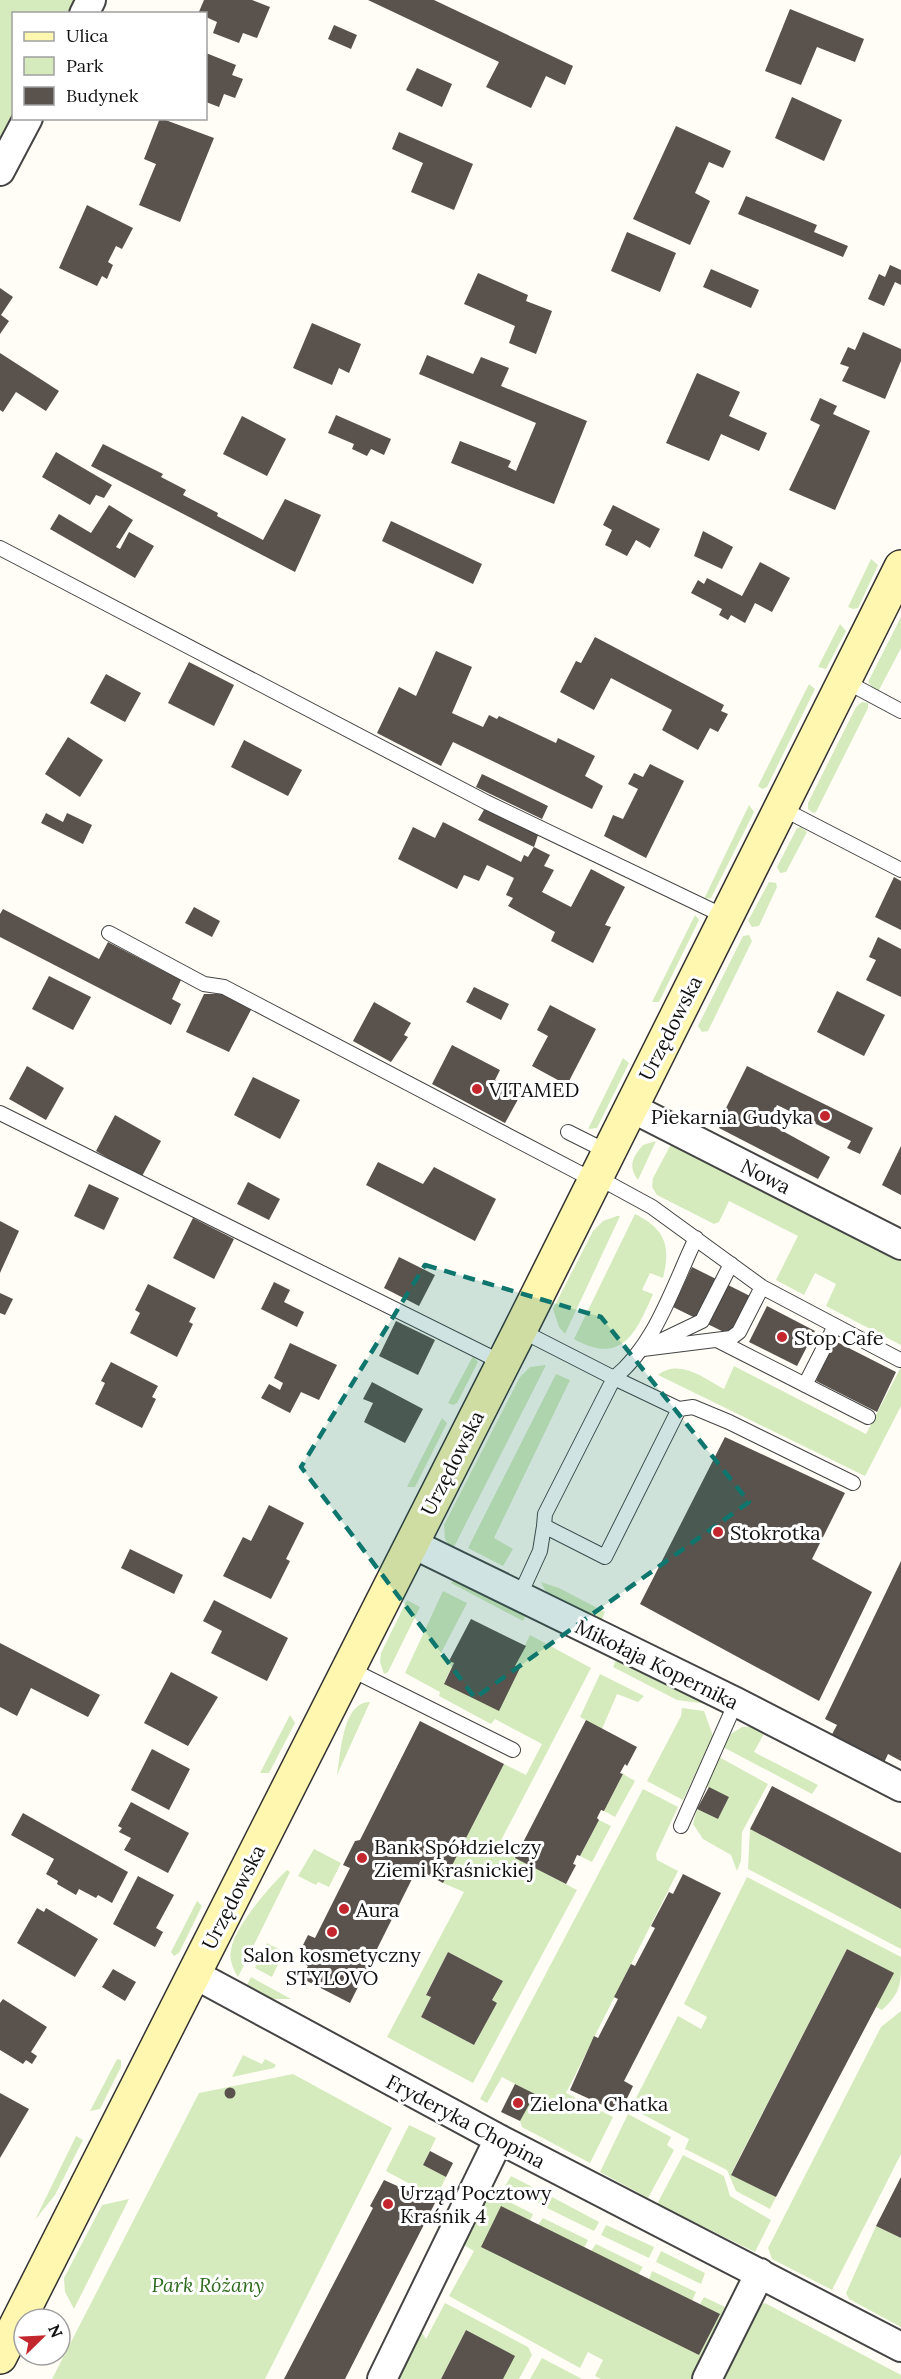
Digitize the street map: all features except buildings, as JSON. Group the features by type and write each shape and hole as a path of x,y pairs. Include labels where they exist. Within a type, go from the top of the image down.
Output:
{"street":[{"path":"0,171 27,120"},
{"name":"Urzędowska","path":"0,2357 520,1330 901,567"},
{"name":"Nowa","path":"630,1107 901,1245"},
{"name":"Mikołaja Kopernika","path":"411,1543 736,1702 901,1787"},
{"name":"Fryderyka Chopina","path":"194,1974 499,2139 901,2347"},
{"path":"382,2379 499,2139"},
{"path":"707,2379 760,2273"}],"lane":[{"path":"0,548 476,797 726,917"},
{"path":"845,681 901,711"},
{"path":"781,808 901,870"},
{"path":"109,933 204,984 224,987 599,1169 762,1287 900,1360"},
{"path":"0,1113 503,1363"},
{"path":"568,1132 599,1169"},
{"path":"519,1597 540,1551 545,1514 614,1378 630,1365 643,1349 696,1238"},
{"path":"643,1349 702,1321 731,1264"},
{"path":"643,1349 731,1338 739,1332 762,1287"},
{"path":"806,1385 835,1326"},
{"path":"520,1330 679,1409 693,1407 729,1422 853,1483"},
{"path":"719,1341 868,1417"},
{"path":"544,1526 605,1557 679,1409"},
{"path":"348,1668 513,1750"},
{"path":"681,1826 736,1702"}],"highlighted area":[{"path":"425,1265 601,1317 749,1502 475,1698 301,1467"}],"green space":[{"path":"0,0 75,0 69,12 12,12 12,117 0,141"},
{"path":"871,559 878,565 858,608 848,607"},
{"path":"901,617 901,648 879,690 876,691 868,682"},
{"path":"840,624 846,631 826,669 818,667"},
{"path":"809,684 815,689 767,787 762,789 758,786"},
{"path":"862,702 868,703 868,708 816,812 813,813 808,809 808,803 856,707"},
{"path":"749,805 754,812 711,898 704,899"},
{"path":"801,827 807,832 786,872 780,873 777,867 797,828"},
{"path":"769,882 776,883 777,887 759,926 752,927 748,921"},
{"path":"695,915 699,920 659,1002 652,1002"},
{"path":"749,935 752,941 708,1031 702,1032 698,1026 743,936"},
{"path":"623,1058 629,1063 597,1128 588,1129"},
{"path":"656,1141 638,1180 632,1166 634,1158 643,1145"},
{"path":"675,1145 901,1260 901,1345 826,1306 836,1284 815,1273 804,1295 776,1280 798,1236 729,1201 719,1222 714,1224 657,1195 652,1187 653,1178 670,1146"},
{"path":"635,1214 653,1226 663,1239 666,1256 663,1278 650,1273 642,1290 653,1294 640,1321 625,1341 616,1347 604,1349 590,1346 574,1339"},
{"path":"620,1216 565,1334 559,1327 553,1309 593,1231 603,1221"},
{"path":"473,1356 478,1362 457,1403 453,1405 448,1403"},
{"path":"546,1365 455,1545 451,1548 445,1539 444,1525 520,1377 530,1367"},
{"path":"734,1366 866,1434 901,1367 901,1406 865,1476 658,1375 674,1368 683,1369 700,1375 724,1389"},
{"path":"556,1374 570,1380 494,1538 513,1549 503,1566 468,1548"},
{"path":"442,1418 447,1423 415,1487 407,1487"},
{"path":"455,1579 527,1613 523,1621 451,1583"},
{"path":"541,1582 559,1588 605,1612 601,1622 547,1594"},
{"path":"443,1591 467,1603 440,1655 454,1663 444,1683 519,1668 515,1666 530,1635 591,1668 497,1848 577,1890 473,2083 387,2037 464,1892 443,1883 504,1764 526,1775 542,1744 495,1719 491,1724 439,1696 440,1692 405,1673","holes":["448,1952 503,1981 492,2000 497,2003 474,2045 421,2017 431,1997 426,1994"]},
{"path":"407,1600 420,1607 388,1672 384,1674 380,1662 381,1653"},
{"path":"617,1658 707,1704 677,1700 613,1667"},
{"path":"600,1674 644,1696 638,1702 617,1694 602,1729 580,1717"},
{"path":"370,1702 337,1775 348,1720 361,1704"},
{"path":"682,1708 704,1711 713,1736 683,1800 647,1781 681,1716"},
{"path":"290,1715 295,1723 269,1773 260,1773"},
{"path":"742,1727 752,1727 765,1732 754,1752 818,1785 812,1794 723,1747 731,1734"},
{"path":"719,1757 768,1784 742,1832 741,1861 737,1871 731,1855 703,1839 693,1824 697,1809 718,1819 729,1797 706,1786"},
{"path":"623,1774 635,1781 615,1817 604,1811"},
{"path":"643,1789 678,1807 656,1854 657,1860 678,1871 566,2093 613,2117 590,2163 522,2127 520,2121 534,2094 502,2077 487,2103 480,2099"},
{"path":"599,1820 611,1826 592,1862 580,1856"},
{"path":"750,1829 901,1909 901,1949 748,1869"},
{"path":"314,1849 341,1863 329,1887 318,1882 316,1885 298,1876"},
{"path":"287,1870 290,1872 238,1977 233,1967 231,1950 239,1930 254,1907"},
{"path":"747,1877 901,1957 899,1987 882,2010 876,2007 893,1973 847,1949 731,2174 776,2197 770,2209 736,2191 727,2170 685,2149 689,2139 631,2108 678,2016 701,2029 707,2017 684,2004"},
{"path":"197,1901 202,1906 179,1953 174,1956 171,1952"},
{"path":"267,1943 284,1952 272,1977 255,1968"},
{"path":"251,1977 291,1999 271,1999 247,1985"},
{"path":"901,2011 901,2154 832,2290 772,2259 768,2248 881,2027"},
{"path":"243,2055 262,2064 265,2059 276,2065 274,2068 232,2077"},
{"path":"117,2059 121,2060 121,2067 100,2109 90,2111"},
{"name":"Park Różany","path":"293,2074 392,2128 265,2379 52,2379 58,2367 72,2367 72,2340 199,2093"},
{"path":"628,2114 671,2137 667,2145 674,2150 648,2198 600,2172"},
{"path":"409,2125 436,2138 423,2165 446,2177 436,2198 386,2171"},
{"path":"76,2136 83,2140 55,2195 35,2220"},
{"path":"683,2155 724,2176 730,2196 771,2220 755,2252 657,2204"},
{"path":"511,2176 546,2194 540,2204 505,2186"},
{"path":"490,2192 533,2214 530,2221 699,2355 719,2315 700,2304 704,2297 725,2307 691,2379 601,2379 595,2376 603,2360 588,2352 580,2368 449,2296 474,2251 464,2245"},
{"path":"552,2197 599,2222 594,2231 547,2208"},
{"path":"129,2199 74,2309 65,2292 64,2278 102,2205"},
{"path":"543,2218 588,2240 584,2248 538,2225"},
{"path":"606,2225 654,2247 649,2258 601,2235"},
{"path":"876,2226 901,2238 901,2327 849,2299 846,2293"},
{"path":"596,2244 643,2267 638,2275 591,2251"},
{"path":"661,2251 705,2273 701,2284 656,2262"},
{"path":"652,2271 696,2292 692,2301 649,2279"},
{"path":"445,2303 528,2347 532,2355 519,2379 503,2379 514,2356 466,2330 441,2379 392,2379 418,2327 426,2339"},
{"path":"765,2303 901,2375 901,2379 721,2379 757,2306"},
{"path":"542,2358 582,2379 530,2379"}],"place":[{"name":"VITAMED","path":"477,1089"},
{"name":"Piekarnia Gudyka","path":"825,1116"},
{"name":"Stop Cafe","path":"782,1337"},
{"name":"Stokrotka","path":"718,1532"},
{"name":"Bank Spółdzielczy Ziemi Kraśnickiej","path":"362,1858"},
{"name":"Aura","path":"344,1909"},
{"name":"Salon kosmetyczny STYLOVO","path":"332,1932"},
{"name":"Zielona Chatka","path":"518,2103"},
{"name":"Urząd Pocztowy Kraśnik 4","path":"388,2204"}]}
